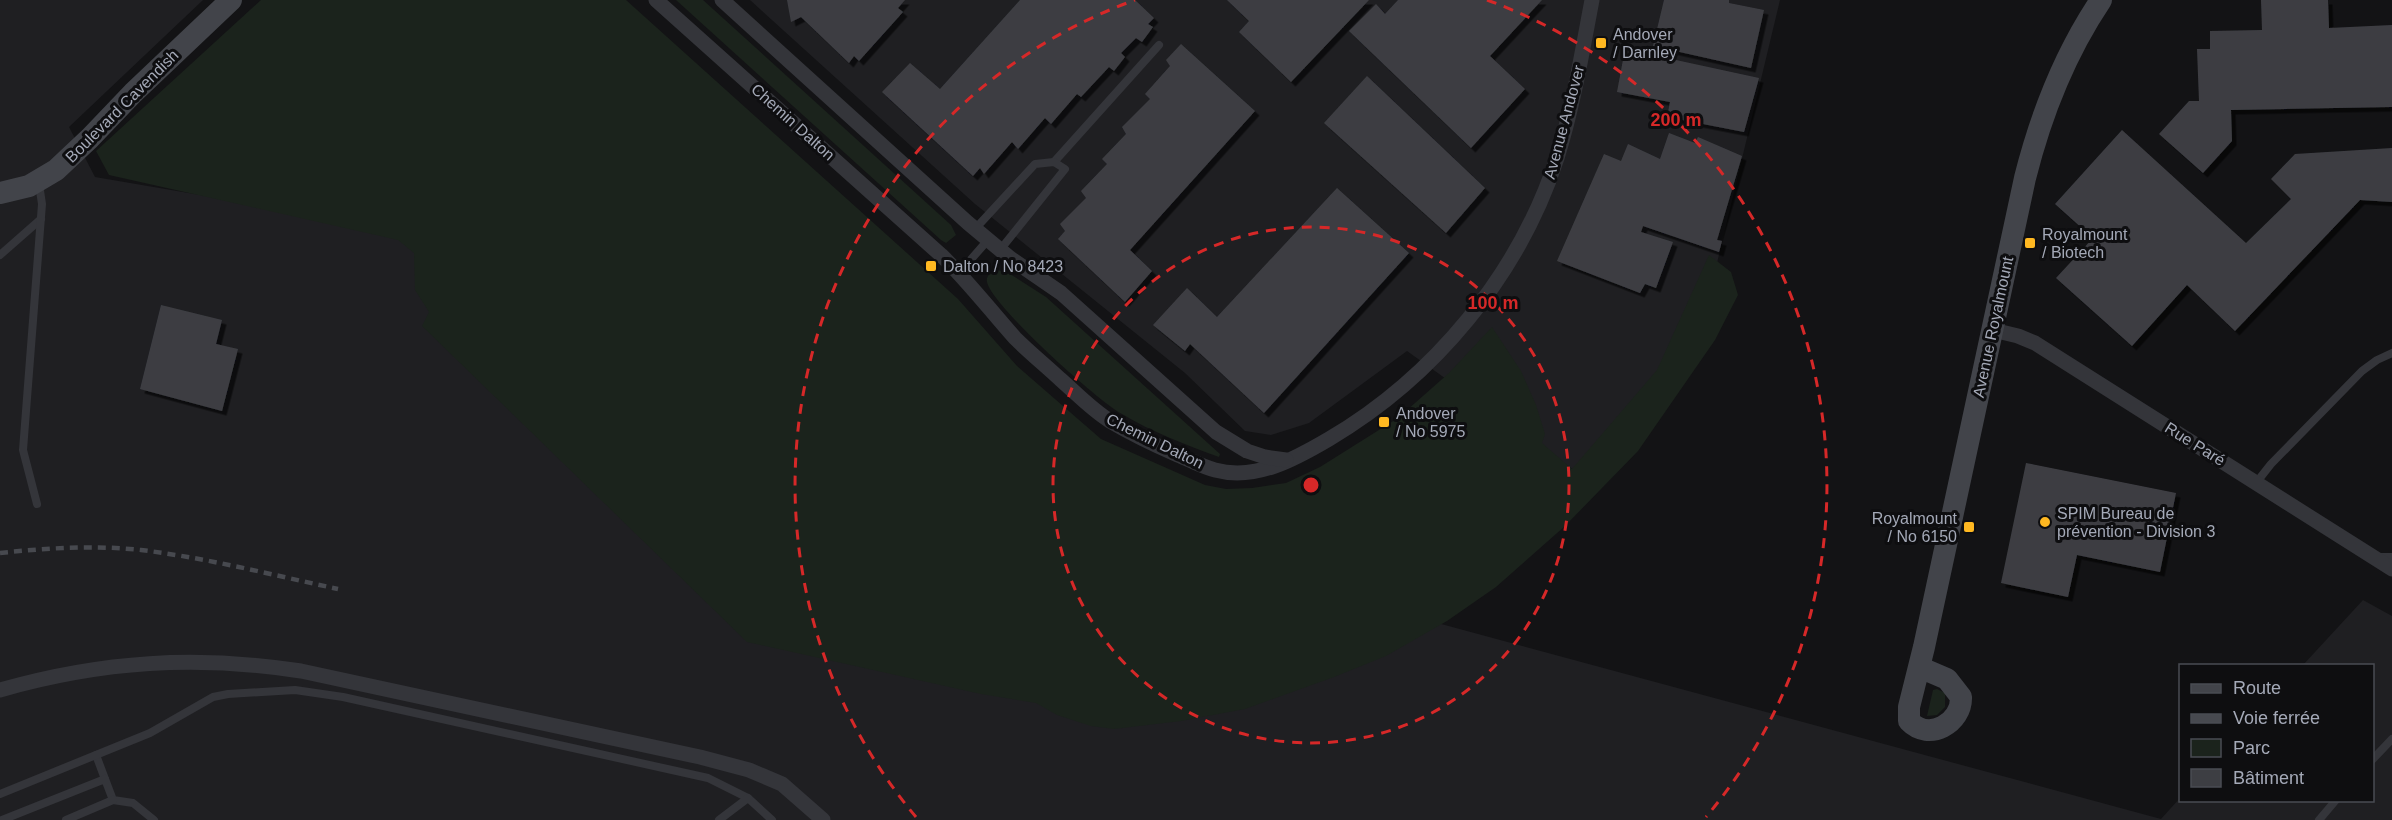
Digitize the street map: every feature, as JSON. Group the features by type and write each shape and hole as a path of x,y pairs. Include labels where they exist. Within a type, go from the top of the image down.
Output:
{"street":[{"name":"Boulevard Cavendish","path":"0,193 38,181 56,170 231,0"},
{"name":"Chemin Dalton","path":"656,0 959,273 1017,339 1094,409 1126,431 1215,470 1248,473 1292,460"},
{"name":"Chemin Dalton","path":"722,0 975,229 1061,293 1230,442 1255,454 1292,460"},
{"name":"Avenue Andover","path":"1292,460 1348,428 1401,388 1461,327 1498,278 1527,228 1557,157 1592,0"},
{"name":"Avenue Royalmount","path":"1919,667 2025,178 2041,119 2072,48 2101,0"},
{"name":"Rue Paré","path":"1993,330 2019,336 2035,343 2392,570"},
{"path":"0,690 72,673 162,662 219,662 301,671 688,754 749,770 782,784 823,820"}],"lane":[{"path":"1054,162 1159,45"},
{"path":"959,273 994,245 1065,170 1054,162 1035,164 975,229"},
{"path":"37,504 23,450 41,219 42,193 38,181"},
{"path":"1,253 41,219"},
{"path":"2256,483 2271,464 2362,371 2392,353"},
{"path":"2373,557 2392,557"},
{"path":"0,794 150,733 213,697 295,690 343,697 708,778 748,798 772,820"},
{"path":"2374,759 2392,738"},
{"path":"96,755 113,800"},
{"path":"2,820 105,779"},
{"path":"719,820 748,798"},
{"path":"66,820 113,800 133,803 154,820"},
{"path":"2319,820 2335,802"}],"shaded area":[{"path":"0,0 203,0 69,127 95,177 400,229 1408,615 2161,819 2179,799 2179,802 2374,802 2374,664 2304,664 2363,600 2392,616 2392,820 0,820"},
{"path":"750,0 1780,0 1694,359 1592,483 1407,351 1309,423 1271,435 1245,431 1185,373 975,204"}],"green space":[{"path":"261,0 626,0 958,299 1017,366 1101,439 1205,485 1226,489 1286,483 1320,467 1398,418 1449,373 1492,327 1521,371 1536,405 1545,434 1542,443 1572,469 1657,370 1709,255 1731,272 1738,295 1715,340 1638,451 1565,526 1496,587 1447,621 1386,656 1245,709 1181,721 1114,729 1091,726 1057,715 1036,703 981,694 747,642 422,326 429,312 415,290 414,253 398,240 109,175 96,151"},
{"path":"676,0 703,0 951,225 956,235 946,243 941,240"},
{"path":"993,270 1010,274 1046,297 1220,454 1219,457 1145,427 1110,406 1091,391 1047,352 993,294 987,282"},
{"path":"1937,689 1945,693 1945,707 1937,715 1927,716 1933,690"}],"building":[{"path":"787,0 905,0 898,8 903,12 859,61 854,56 849,63 801,17 791,22"},
{"path":"1020,0 1135,0 1154,18 1148,24 1153,27 1142,42 1136,38 1121,53 1125,57 1114,71 1109,67 1081,97 1077,94 1051,124 1045,118 1018,149 1012,142 984,174 980,168 973,176 882,92 910,63 940,89"},
{"path":"1227,0 1369,0 1291,82 1239,32 1249,21"},
{"path":"1398,0 1542,0 1490,56 1525,89 1471,148 1349,31 1376,4 1385,14"},
{"path":"1664,0 1729,0 1729,3 1764,10 1751,68 1653,46"},
{"path":"2261,0 2328,0 2329,28 2392,25 2392,107 2231,110 2232,141 2203,173 2159,134 2189,101 2199,101 2197,49 2210,49 2210,31 2262,30"},
{"path":"1181,44 1255,111 1130,250 1152,271 1125,302 1058,239 1065,231 1060,224 1086,198 1081,191 1107,164 1102,159 1126,134 1122,127 1150,99 1145,94 1170,66 1166,60"},
{"path":"1625,49 1759,78 1744,132 1667,117 1670,102 1617,92"},
{"path":"1367,76 1485,188 1446,233 1324,123"},
{"path":"2122,130 2246,243 2291,199 2271,179 2295,154 2392,148 2392,202 2360,200 2235,331 2187,285 2132,346 2056,278 2093,238 2055,204"},
{"path":"1669,133 1695,143 1698,137 1742,156 1717,240 1722,241 1719,252 1643,226 1641,232 1673,242 1656,288 1645,284 1640,293 1557,261 1604,154 1621,161 1628,144 1660,159"},
{"path":"1337,188 1409,253 1264,413 1190,344 1185,351 1153,325 1187,288 1217,317"},
{"path":"161,305 222,320 216,344 238,349 222,411 140,389"},
{"path":"2026,463 2176,493 2160,572 2077,555 2068,597 2001,583"}],"railway":[{"path":"0,553 70,548 141,550 215,562 338,589"}],"place":[{"name":"Andover / Darnley","path":"1601,43"},
{"name":"Royalmount / Biotech","path":"2030,243"},
{"name":"Dalton / No 8423","path":"931,266"},
{"name":"Andover / No 5975","path":"1384,422"},
{"name":"SPIM Bureau de prévention - Division 3","path":"2045,522"},
{"name":"Royalmount / No 6150","path":"1969,527"}]}
